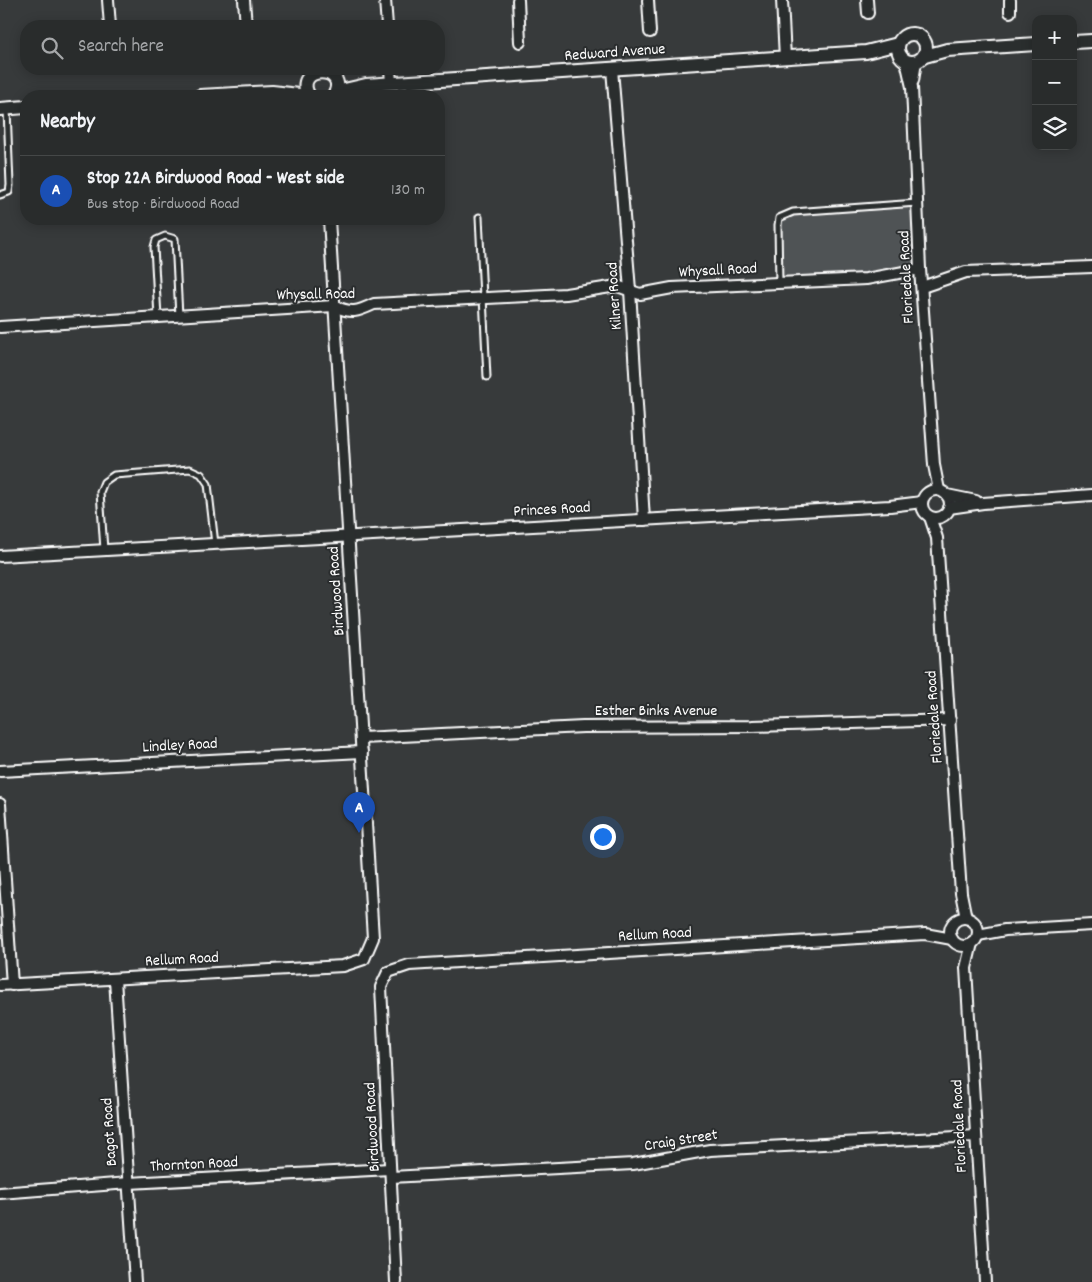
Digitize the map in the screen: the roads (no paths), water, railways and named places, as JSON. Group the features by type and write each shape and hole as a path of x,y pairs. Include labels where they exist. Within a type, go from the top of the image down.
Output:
{"street":[{"path":"108,0 110,20"},
{"path":"244,0 246,20"},
{"path":"385,0 387,20"},
{"path":"518,0 520,42"},
{"path":"648,0 650,32"},
{"path":"782,0 785,58"},
{"path":"867,0 868,13"},
{"path":"1010,0 1010,12"},
{"path":"910,34 916,34 924,39 927,46 912,60 899,54 898,44 901,39 910,34"},
{"name":"Redward Avenue","path":"924,39 947,50"},
{"path":"1077,42 1092,41"},
{"name":"Redward Avenue","path":"349,90 366,85 866,52 898,44"},
{"name":"Redward Avenue","path":"866,52 912,60 947,50 1032,44"},
{"name":"Floriedale Road","path":"912,60 920,269 934,465 943,493"},
{"name":"Kilner Road","path":"612,69 630,290 644,520"},
{"name":"Redward Avenue","path":"308,80 312,75"},
{"name":"Redward Avenue","path":"329,75 333,78 366,85"},
{"path":"390,75 391,84"},
{"path":"333,78 336,84 335,90"},
{"path":"278,90 308,80"},
{"path":"306,90 308,80"},
{"path":"3,109 20,108"},
{"name":"Birdwood Road","path":"329,225 373,938 364,959"},
{"path":"922,287 966,272 1092,267"},
{"name":"Whysall Road","path":"0,327 334,306 346,312 357,312 374,304 566,294 617,286 640,294 672,288 866,279 920,269"},
{"name":"Floriedale Road","path":"927,492 934,465"},
{"path":"983,503 931,490 927,492 925,510 939,517 946,512 983,503 1092,495"},
{"path":"943,493 950,501 946,512"},
{"name":"Princes Road","path":"0,556 890,506 925,510"},
{"name":"Floriedale Road","path":"925,510 937,538 963,922"},
{"name":"Floriedale Road","path":"937,538 946,512"},
{"name":"Esther Binks Avenue","path":"362,738 583,727 752,726 950,720"},
{"name":"Lindley Road","path":"0,771 362,752"},
{"path":"0,804 12,985"},
{"path":"963,922 978,929 975,939 967,946 954,941 950,930 963,922"},
{"name":"Rellum Road","path":"388,972 408,965 925,934 963,922 1005,930"},
{"name":"Rellum Road","path":"975,939 1005,930 1092,925"},
{"name":"Rellum Road","path":"925,934 954,941"},
{"name":"Floriedale Road","path":"966,968 975,939"},
{"name":"Floriedale Road","path":"954,941 966,968 984,1282"},
{"name":"Rellum Road","path":"0,985 343,966 364,959"},
{"name":"Birdwood Road","path":"388,972 381,987 396,1282"},
{"name":"Bagot Road","path":"115,979 135,1282"},
{"name":"Craig Street","path":"390,1173 633,1164 710,1150 976,1136"},
{"name":"Thornton Road","path":"0,1193 128,1183 390,1173"}],"lane":[{"path":"0,195 9,192 10,185 3,109"},
{"name":"Whysall Road","path":"779,282 778,226 780,218 793,212 917,203"},
{"path":"479,217 486,377"},
{"path":"158,317 154,247 156,240 166,236 175,239 180,316"},
{"path":"104,550 100,492 104,482 114,475 190,469 201,474 208,484 215,544"}],"place":[{"name":"Stop 22A Birdwood Road - West side","path":"359,833"}]}
